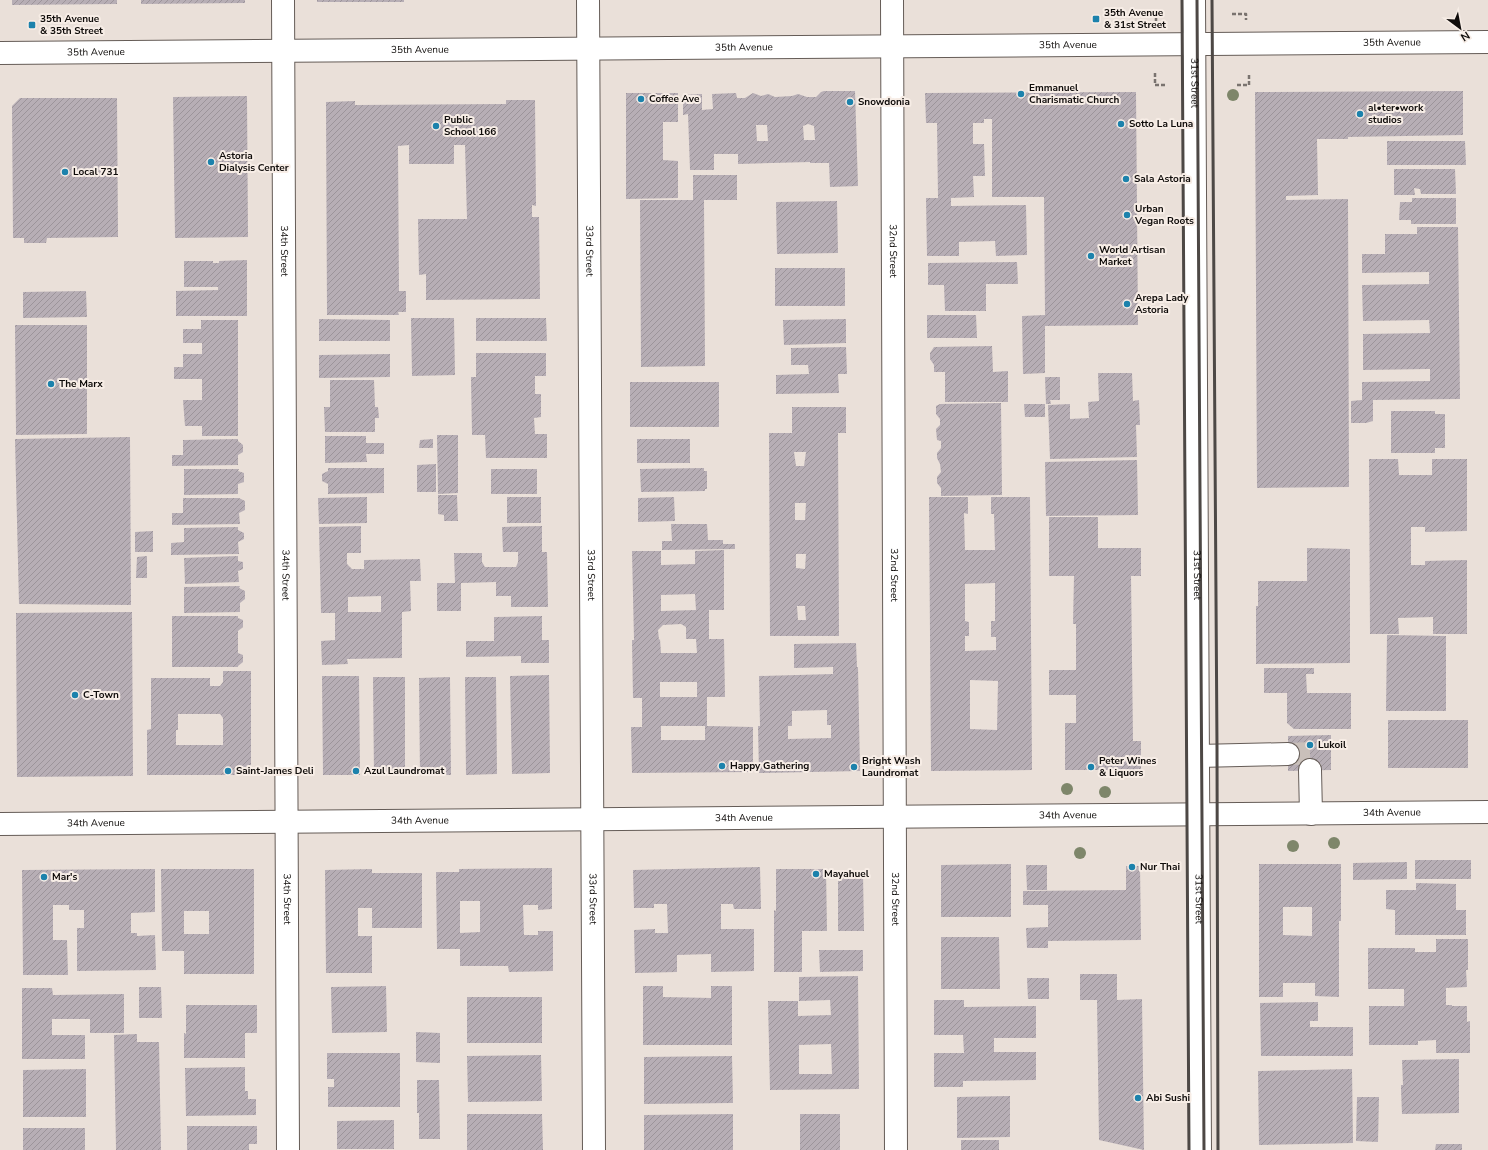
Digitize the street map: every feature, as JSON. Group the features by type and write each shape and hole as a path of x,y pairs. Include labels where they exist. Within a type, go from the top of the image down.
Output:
{"street":[{"name":"34th Street","path":"283,0 288,1150"},
{"name":"33rd Street","path":"588,0 594,1150"},
{"name":"32nd Street","path":"892,0 896,1150"},
{"name":"31st Street","path":"1194,0 1200,1150"},
{"name":"35th Avenue","path":"0,53 1488,42"},
{"path":"1198,756 1288,754"},
{"path":"1310,770 1311,814"},
{"name":"34th Avenue","path":"0,824 1488,812"}],"path":[{"path":"1156,14 1164,14"},
{"path":"1232,14 1246,14"},
{"path":"1155,73 1154,85 1165,86"},
{"path":"1237,85 1249,85 1249,74"}],"building":[{"path":"12,0 117,0 117,4 12,5"},
{"path":"141,0 245,0 245,3 141,4"},
{"path":"317,0 404,0 404,2 317,2"},
{"path":"855,91 858,186 830,187 829,163 810,162 738,164 738,154 714,154 714,170 690,170 688,114 683,115 683,95 702,94 702,110 713,109 712,94 736,93 737,98 745,98 753,93 761,96 768,94 775,97 792,96 798,94 807,97 816,97 821,92","holes":["808,124 814,126 815,140 804,140 803,126","756,125 767,125 768,141 757,141"]},
{"path":"1463,91 1463,135 1317,139 1318,195 1286,196 1286,200 1348,199 1349,487 1257,488 1255,92"},
{"path":"1136,92 1138,325 1045,326 1045,373 1023,374 1022,316 1045,315 1044,197 992,197 992,119 984,119 984,123 973,123 973,144 984,144 985,176 973,176 974,197 951,198 951,206 1026,205 1027,255 996,256 995,241 959,242 959,256 927,256 926,198 938,198 937,123 926,123 925,93"},
{"path":"626,93 678,93 678,122 663,122 663,160 678,161 678,198 626,199"},
{"name":"Astoria Dialysis Center","path":"247,96 248,237 175,238 173,97"},
{"name":"Local 731","path":"20,98 117,98 118,237 47,238 46,243 24,243 24,238 13,238 12,106"},
{"path":"506,100 535,100 536,206 532,205 532,217 539,217 540,299 426,300 426,274 419,275 418,219 467,219 465,145 454,145 454,164 409,164 409,145 398,146 399,291 406,291 406,312 398,312 399,315 327,315 326,102 355,101 355,105 506,104"},
{"path":"1387,141 1465,141 1466,165 1387,165"},
{"path":"1394,169 1455,169 1456,194 1421,194 1420,189 1414,188 1415,195 1394,195"},
{"path":"693,175 737,175 737,200 704,200 705,366 641,367 640,200 693,200"},
{"path":"1412,198 1456,198 1456,224 1411,224 1411,220 1399,220 1400,202 1412,202"},
{"path":"837,201 838,253 777,254 776,202"},
{"path":"1417,227 1458,227 1460,399 1373,400 1373,421 1366,423 1351,423 1351,401 1362,400 1362,382 1430,381 1430,369 1363,370 1363,334 1430,333 1429,320 1363,321 1362,285 1429,284 1429,272 1362,273 1362,254 1385,254 1385,234 1417,234"},
{"path":"247,260 247,316 176,316 176,291 218,290 218,287 184,287 184,261 213,261 213,263 219,263 219,261"},
{"path":"1017,262 1018,284 986,284 986,311 945,311 944,285 928,285 928,263"},
{"path":"775,268 845,268 845,306 775,306"},
{"path":"86,291 87,317 23,318 23,292"},
{"path":"927,315 976,315 977,338 927,338"},
{"path":"411,318 454,318 455,375 412,376"},
{"path":"476,318 546,318 547,341 476,341"},
{"path":"319,319 390,320 390,341 319,341"},
{"path":"846,319 846,343 784,345 783,320"},
{"path":"201,320 238,320 238,436 202,436 202,426 185,426 183,400 202,400 202,379 174,379 174,367 183,367 183,354 202,354 202,343 183,343 183,329 201,329"},
{"name":"The Marx","path":"15,325 87,325 87,434 16,435"},
{"path":"992,346 993,372 1008,371 1008,402 945,402 945,372 934,372 934,365 930,359 930,353 934,347"},
{"path":"846,347 847,374 838,374 839,393 776,394 776,375 809,374 808,365 791,365 791,348"},
{"path":"476,353 546,353 546,376 535,376 535,394 541,394 541,417 534,418 535,434 547,434 547,458 486,458 485,435 472,435 471,377 476,377"},
{"path":"390,354 390,377 319,378 319,355"},
{"path":"1098,373 1132,373 1133,401 1139,400 1140,425 1136,425 1137,457 1050,459 1048,405 1070,404 1070,419 1089,418 1088,402 1099,401"},
{"path":"1045,377 1060,377 1060,400 1050,400 1051,404 1046,404"},
{"path":"330,380 374,380 375,407 378,407 379,418 375,418 375,432 325,432 324,407 330,407"},
{"path":"630,382 719,382 719,427 630,427"},
{"path":"1001,403 1002,495 941,496 941,488 937,483 937,477 941,472 937,453 941,448 941,441 937,440 936,429 940,425 940,419 936,414 936,406 940,404"},
{"path":"1024,404 1045,404 1045,417 1025,417"},
{"path":"792,407 846,407 846,433 838,433 839,636 770,636 769,433 792,433","holes":["794,452 806,452 804,466 796,466","795,503 806,503 805,520 795,520","796,554 806,554 805,569 796,568","797,606 805,606 806,620 798,620"]},
{"path":"1391,411 1435,411 1435,414 1445,414 1445,448 1435,448 1435,453 1391,453"},
{"path":"437,435 458,435 458,493 438,494"},
{"path":"325,436 366,436 366,443 384,443 384,454 366,454 367,462 325,463"},
{"path":"130,437 131,605 19,604 15,439"},
{"path":"238,439 238,441 243,445 243,452 238,455 238,465 172,466 172,455 183,455 183,440"},
{"path":"433,439 433,448 419,448 420,440"},
{"path":"637,439 690,439 690,463 637,463"},
{"path":"1369,459 1398,459 1399,475 1432,475 1432,459 1467,459 1467,531 1425,532 1425,527 1411,527 1411,565 1425,565 1425,561 1467,560 1467,634 1433,634 1433,617 1398,618 1399,634 1370,634"},
{"path":"1137,460 1138,515 1046,516 1045,462"},
{"path":"436,464 436,492 417,492 417,465"},
{"path":"328,468 384,468 384,493 328,494 328,484 322,481 322,474 328,471"},
{"path":"704,468 704,471 707,471 707,489 705,489 705,491 641,492 640,469"},
{"path":"184,469 239,469 238,471 244,473 244,482 238,484 238,494 184,495"},
{"path":"491,469 537,469 537,494 491,494"},
{"path":"438,495 457,495 458,521 444,521 444,515 438,514"},
{"path":"367,497 367,523 319,524 318,498"},
{"path":"507,497 541,497 541,523 507,523"},
{"path":"674,497 675,521 638,522 638,498"},
{"path":"929,497 968,497 968,514 964,513 965,550 995,550 994,514 991,514 991,497 1030,497 1032,770 931,771","holes":["995,583 995,621 991,621 991,637 996,637 996,650 965,651 965,636 969,636 969,622 965,621 965,584","970,680 998,681 997,730 970,729"]},
{"path":"183,498 239,498 245,501 245,510 239,513 240,524 172,525 172,513 183,513"},
{"path":"1049,517 1098,517 1098,548 1141,548 1141,576 1131,576 1133,741 1141,741 1141,770 1065,770 1065,723 1076,723 1076,695 1049,695 1049,670 1076,670 1076,624 1073,624 1074,576 1049,576"},
{"path":"671,524 707,524 708,540 723,540 723,544 735,544 735,549 662,550 662,541 672,541"},
{"path":"361,526 361,553 347,553 347,564 352,569 364,569 364,560 420,559 421,581 410,581 411,611 402,612 402,658 347,659 348,664 322,665 321,641 335,640 335,613 321,613 319,527","holes":["381,596 381,612 348,612 348,597"]},
{"path":"542,526 542,552 547,552 548,607 511,607 511,596 496,596 496,582 461,583 461,611 437,611 437,583 455,583 454,553 482,553 482,562 485,567 516,567 518,562 518,552 503,552 502,527"},
{"path":"238,527 238,530 244,533 244,539 238,542 239,554 171,555 171,543 184,542 184,528"},
{"path":"153,531 153,552 135,552 135,532"},
{"path":"1307,548 1350,549 1350,663 1256,664 1256,606 1258,606 1258,581 1307,581"},
{"path":"724,550 724,610 709,610 709,639 724,639 725,697 707,697 707,726 753,727 753,772 632,773 631,727 642,727 642,698 633,698 632,640 634,640 632,551 661,551 661,565 695,564 695,551","holes":["695,594 696,610 661,611 661,595","681,624 686,627 686,639 696,639 697,653 661,653 658,630 663,625","660,682 697,682 697,697 660,697","661,726 705,726 705,740 661,740"]},
{"path":"147,556 147,578 136,578 137,557"},
{"path":"238,556 238,561 243,562 243,569 238,571 239,582 185,584 184,558"},
{"path":"240,586 239,588 245,591 245,599 240,603 240,612 184,613 184,587"},
{"name":"C-Town","path":"132,612 133,776 17,777 16,613"},
{"path":"172,616 238,616 238,618 243,620 243,627 238,631 238,653 243,655 243,662 238,667 172,667"},
{"path":"542,616 542,640 549,640 549,663 521,663 521,656 466,657 466,641 494,641 494,617"},
{"path":"1387,635 1446,636 1446,711 1386,711"},
{"path":"856,643 858,667 860,771 759,773 759,676 833,674 833,667 794,668 794,644","holes":["827,710 827,725 831,725 831,738 788,739 788,726 792,726 792,711"]},
{"path":"1264,668 1314,668 1314,674 1306,674 1307,693 1351,693 1351,729 1294,729 1287,723 1287,693 1264,693"},
{"path":"223,671 251,671 251,775 147,775 147,730 151,729 151,678 210,678 210,686 220,686 223,682","holes":["178,714 220,714 223,718 223,745 176,745"]},
{"path":"549,675 550,773 512,774 510,676"},
{"path":"322,676 359,676 360,775 323,775"},
{"path":"373,677 405,677 405,775 374,775"},
{"path":"450,677 451,775 420,775 419,678"},
{"path":"465,677 496,677 497,774 466,775"},
{"path":"1388,720 1468,720 1468,768 1388,768"},
{"name":"Lukoil","path":"1331,735 1331,770 1288,771 1288,736"},
{"path":"1415,860 1471,860 1471,879 1415,879"},
{"path":"1407,862 1407,879 1353,880 1353,863"},
{"path":"1011,864 1011,917 941,917 941,865"},
{"path":"1259,864 1341,864 1339,997 1315,996 1315,983 1283,983 1283,997 1259,997","holes":["1283,907 1312,907 1312,936 1283,935"]},
{"path":"1026,865 1047,865 1047,890 1027,890"},
{"path":"1126,866 1140,866 1141,940 1048,941 1048,948 1027,948 1026,928 1048,927 1048,905 1023,905 1023,891 1126,890"},
{"path":"760,867 761,909 734,909 733,904 721,904 721,929 754,929 754,971 711,972 711,954 677,955 677,972 635,973 634,930 655,929 655,933 668,933 667,904 654,904 654,908 634,908 633,870"},
{"path":"552,868 552,909 538,910 538,905 523,905 524,935 538,935 538,931 553,931 553,971 509,972 508,966 460,966 460,949 437,949 436,872 459,872 459,869","holes":["460,901 480,901 480,932 460,933"]},
{"path":"155,869 155,912 131,913 131,933 137,933 137,936 155,935 156,970 77,971 77,928 84,928 84,910 69,910 69,905 53,905 53,940 67,940 68,975 23,975 22,870"},
{"path":"161,869 254,869 254,974 184,974 184,951 162,951","holes":["184,911 209,911 209,934 184,934"]},
{"path":"372,869 372,873 422,873 422,928 372,928 372,908 358,908 358,936 372,936 372,973 326,973 325,870"},
{"path":"776,869 826,869 827,931 802,931 802,972 774,972 774,910 776,911"},
{"path":"838,874 863,874 864,931 838,931"},
{"path":"1416,883 1456,884 1456,910 1466,910 1466,935 1395,935 1395,910 1386,909 1386,890 1416,890"},
{"path":"941,937 999,937 1000,989 941,989"},
{"path":"1436,939 1468,939 1468,970 1466,970 1467,987 1446,988 1446,1005 1467,1006 1467,1022 1470,1021 1470,1053 1436,1053 1436,1040 1418,1041 1418,1045 1369,1045 1369,1006 1404,1006 1404,989 1368,989 1368,948 1415,948 1415,952 1436,952"},
{"path":"819,950 863,950 863,971 820,972"},
{"path":"1080,974 1117,974 1117,1000 1142,999 1144,1150 1099,1140 1097,1000 1080,1000"},
{"path":"858,976 859,1089 770,1090 768,1001 798,1001 798,1016 831,1015 830,1000 799,1001 799,977","holes":["831,1044 832,1074 799,1074 799,1045"]},
{"path":"1027,978 1049,978 1049,999 1028,999"},
{"path":"386,986 387,1032 332,1033 331,987"},
{"path":"643,986 663,986 663,997 711,998 711,986 732,986 732,1045 643,1045"},
{"path":"139,987 161,987 162,1018 139,1018"},
{"path":"22,988 52,988 53,995 124,994 124,1033 90,1033 90,1019 52,1019 52,1035 85,1035 85,1059 22,1059"},
{"path":"467,997 542,997 542,1043 467,1043"},
{"path":"934,1000 964,1000 964,1007 1036,1006 1036,1038 994,1038 994,1052 1036,1052 1036,1080 963,1081 963,1087 934,1087 934,1053 964,1053 963,1035 934,1035"},
{"path":"1318,1002 1318,1021 1310,1021 1310,1027 1353,1027 1353,1056 1261,1056 1260,1003"},
{"path":"186,1005 257,1005 257,1033 245,1033 245,1058 184,1058"},
{"path":"416,1032 440,1033 440,1063 416,1062"},
{"path":"137,1034 137,1042 159,1042 161,1150 116,1150 114,1035"},
{"path":"327,1053 400,1053 400,1107 328,1107 328,1087 334,1087 334,1079 327,1079"},
{"path":"541,1055 542,1101 468,1102 467,1056"},
{"path":"732,1056 733,1103 644,1104 644,1057"},
{"path":"1459,1059 1459,1113 1402,1114 1402,1060"},
{"path":"245,1067 245,1091 248,1091 248,1099 256,1099 256,1115 186,1116 185,1068"},
{"path":"86,1069 86,1117 23,1117 23,1070"},
{"path":"1352,1069 1353,1143 1259,1145 1258,1071"},
{"path":"417,1080 439,1080 440,1139 419,1139"},
{"path":"1010,1096 1010,1137 957,1138 957,1097"},
{"path":"1357,1097 1379,1097 1378,1142 1356,1141"},
{"path":"467,1114 542,1114 543,1150 467,1150"},
{"path":"733,1114 733,1150 644,1150 644,1115"},
{"path":"800,1114 840,1114 840,1150 800,1150"},
{"path":"394,1120 394,1149 337,1149 337,1121"},
{"path":"187,1126 257,1126 257,1144 249,1144 249,1150 187,1150"},
{"path":"23,1128 85,1128 85,1150 23,1150"},
{"path":"961,1140 999,1140 999,1150 961,1150"},
{"path":"1436,1144 1462,1144 1462,1150 1435,1150"}],"tunnel":[{"path":"1288,754 1310,753 1310,770"}],"railway":[{"path":"1182,0 1189,1150"},
{"path":"1197,0 1204,1150"},
{"path":"1212,0 1218,1150"}],"place":[{"name":"35th Avenue & 31st Street","path":"1096,19"},
{"name":"35th Avenue & 35th Street","path":"32,25"},
{"name":"Emmanuel Charismatic Church","path":"1021,94"},
{"name":"Coffee Ave","path":"641,99"},
{"name":"Snowdonia","path":"850,102"},
{"name":"al•ter•work studios","path":"1360,114"},
{"name":"Sotto La Luna","path":"1121,124"},
{"name":"Public School 166","path":"436,126"},
{"name":"Astoria Dialysis Center","path":"211,162"},
{"name":"Local 731","path":"65,172"},
{"name":"Sala Astoria","path":"1126,179"},
{"name":"Urban Vegan Roots","path":"1127,215"},
{"name":"World Artisan Market","path":"1091,256"},
{"name":"Arepa Lady Astoria","path":"1127,304"},
{"name":"The Marx","path":"51,384"},
{"name":"C-Town","path":"75,695"},
{"name":"Lukoil","path":"1310,745"},
{"name":"Happy Gathering","path":"722,766"},
{"name":"Bright Wash Laundromat","path":"854,767"},
{"name":"Peter Wines & Liquors","path":"1091,767"},
{"name":"Saint-James Deli","path":"228,771"},
{"name":"Azul Laundromat","path":"356,771"},
{"name":"Nur Thai","path":"1132,867"},
{"name":"Mayahuel","path":"816,874"},
{"name":"Mar's","path":"44,877"},
{"name":"Abi Sushi","path":"1138,1098"}]}
